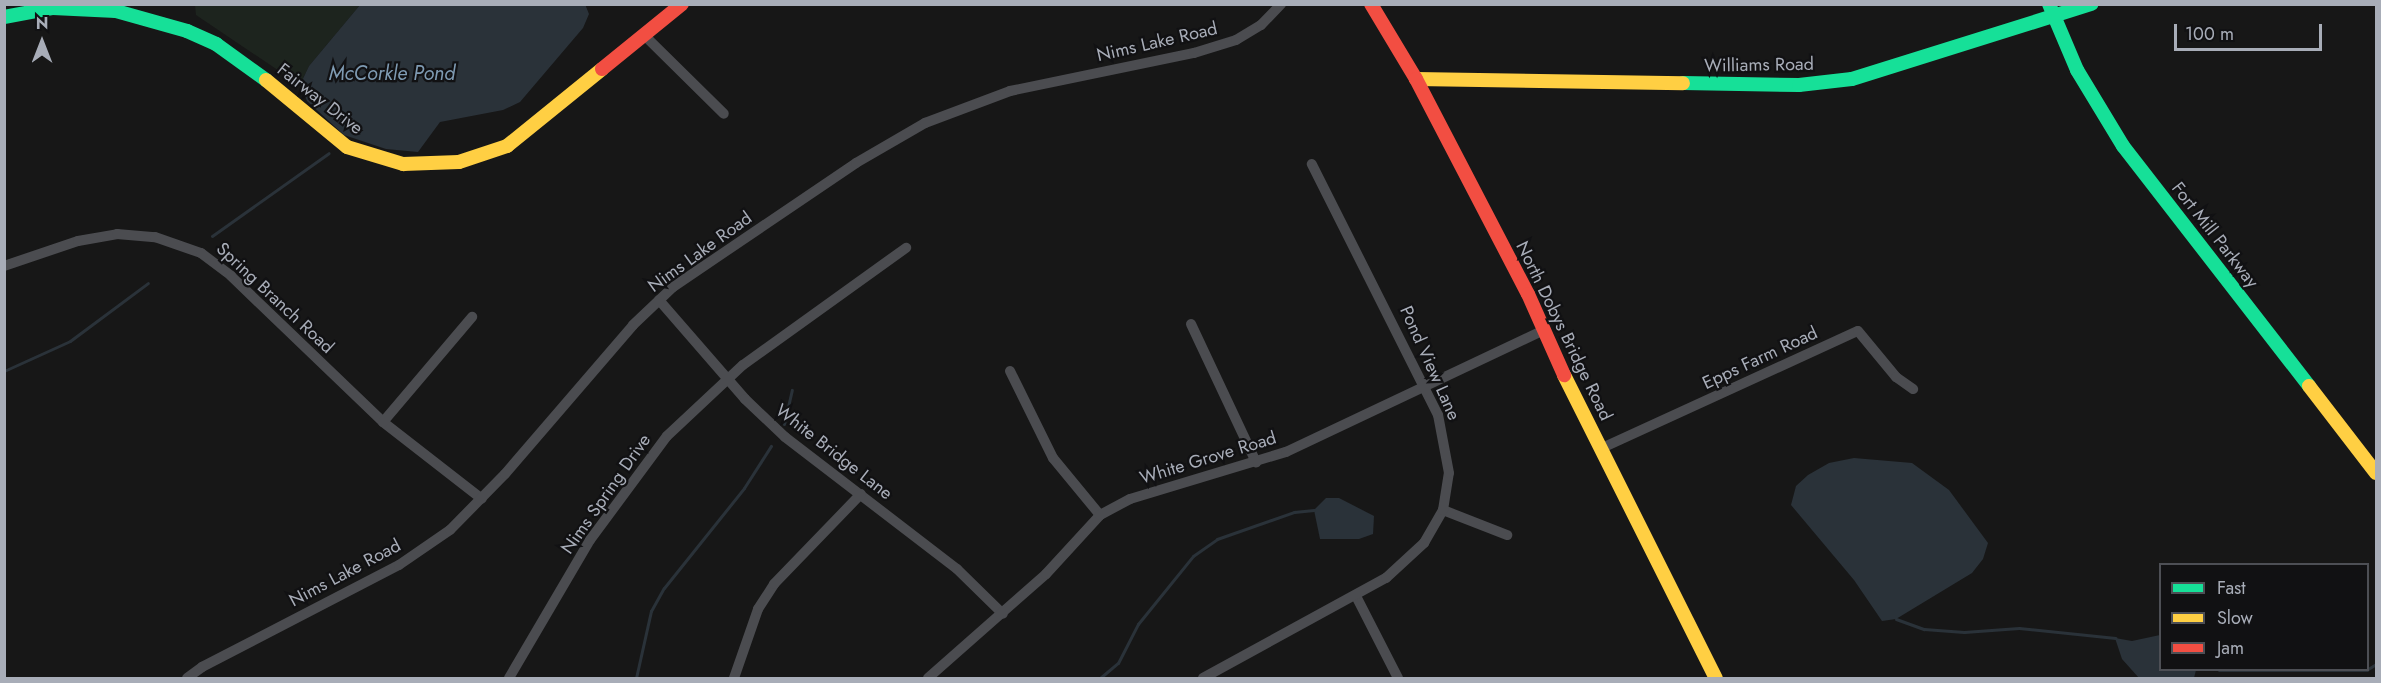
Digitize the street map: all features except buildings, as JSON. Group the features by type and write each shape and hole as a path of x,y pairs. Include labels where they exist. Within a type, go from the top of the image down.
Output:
{"street":[{"name":"Fairway Drive","path":"4,17 42,7 116,11 187,31 216,44 270,82 346,147 403,164 459,162 507,146 682,4"},
{"name":"Nims Lake Road","path":"187,678 202,666 399,566 450,530 482,499 608,353 659,300 856,163 925,123 1010,91 1194,53 1236,40 1261,25 1281,4"},
{"name":"North Dobys Bridge Road","path":"1371,4 1416,79 1528,294 1542,331 1716,678"},
{"name":"Fort Mill Parkway","path":"2049,4 2077,70 2123,147 2376,473"},
{"name":"Williams Road","path":"1416,79 1799,85 1852,79 2054,18 2092,4"},
{"path":"644,35 724,114"},
{"name":"Pond View Lane","path":"1203,678 1356,596 1412,557 1443,510 1449,473 1447,451 1426,386 1312,164"},
{"name":"Spring Branch Road","path":"4,266 78,241 117,234 155,237 195,250 231,276 383,422 482,499"},
{"name":"Nims Spring Drive","path":"509,678 590,540 635,475 667,436 729,379 774,342 906,248"},
{"name":"White Bridge Lane","path":"659,300 729,379 785,437 957,569 1003,614"},
{"path":"383,422 472,317"},
{"path":"1191,324 1256,462"},
{"name":"White Grove Road","path":"928,678 1003,614 1100,515 1130,499 1286,452 1542,331"},
{"name":"Epps Farm Road","path":"1602,448 1858,331 1896,377 1913,389"},
{"path":"1010,371 1053,458 1100,515"},
{"path":"734,678 758,609 774,584 861,494"},
{"path":"1443,510 1507,535"},
{"path":"1356,596 1398,678"}],"shaded area":[{"path":"195,5 360,5 309,66 300,85 196,15"}],"water":[{"name":"McCorkle Pond","path":"585,4 589,14 583,28 520,102 503,110 440,122 418,152 386,149 344,135 307,101 300,85 309,66 360,5"},
{"path":"1854,458 1912,463 1949,490 1988,543 1983,559 1972,573 1896,619 1882,621 1854,580 1791,505 1796,486 1808,475 1829,463"},
{"path":"1326,498 1339,498 1374,516 1373,534 1359,539 1320,539 1314,510"},
{"path":"2159,635 2159,671 2196,671 2194,678 2139,678 2122,659 2115,638 2132,641"}],"waterway":[{"path":"212,236 329,153"},
{"path":"4,371 70,341 148,283"},
{"path":"784,424 792,390"},
{"path":"636,678 651,611 664,588 744,488 771,446"},
{"path":"1100,678 1118,663 1138,624 1193,556 1217,539 1294,512 1314,510"},
{"path":"1896,619 1924,629 1964,632 2019,628 2115,638"},
{"path":"2369,668 2376,664"}],"traffic: fast":[{"path":"2049,4 2077,70 2123,146 2309,386"},
{"path":"1683,83 1799,85 1852,79 2092,4"},
{"path":"4,17 53,8 116,11 187,31 216,44 266,80"}],"traffic: slow":[{"path":"266,80 347,147 403,164 459,162 507,146 602,69"},
{"path":"1416,79 1683,83"},
{"path":"1564,375 1716,678"},
{"path":"2309,386 2376,473"}],"traffic: jam":[{"path":"602,69 682,4"},
{"path":"1371,4 1416,79 1528,294 1564,375"}]}
